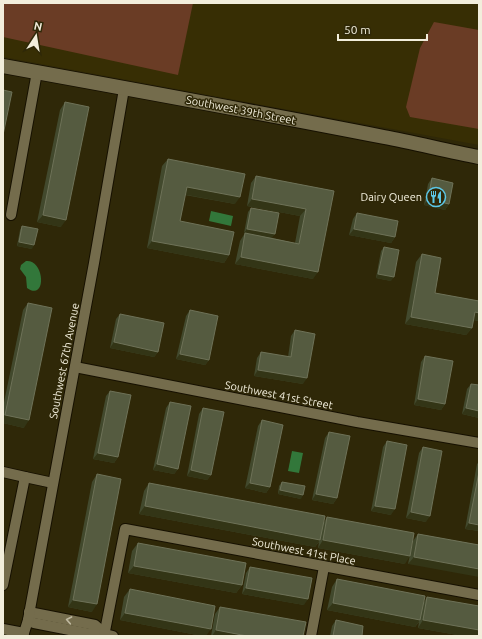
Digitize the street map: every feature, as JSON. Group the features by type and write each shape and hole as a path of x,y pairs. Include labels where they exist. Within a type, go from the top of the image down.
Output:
{"street":[{"name":"Southwest 39th Street","path":"3,66 385,137 479,157"},
{"path":"11,215 37,72"},
{"name":"Southwest 67th Avenue","path":"23,635 29,616 94,263 124,89"},
{"name":"Southwest 41st Street","path":"74,368 356,422 479,443"},
{"path":"3,472 53,483"},
{"path":"3,585 25,477"},
{"name":"Southwest 41st Place","path":"107,635 125,529 479,595"},
{"path":"311,636 324,567"},
{"path":"29,616 95,625 107,635"},
{"path":"3,629 23,635"}],"shaded area":[{"path":"3,3 479,3 479,145 3,57"},
{"path":"3,3 193,3 178,75 3,37"},
{"path":"434,22 479,30 479,129 410,117 406,107 420,48"},
{"path":"211,211 233,216 231,226 209,221"},
{"path":"26,261 32,262 37,266 40,272 40,285 38,289 33,291 27,288 26,277 20,269 21,265"},
{"path":"292,451 303,453 299,473 288,471"}],"building":[{"path":"3,90 12,92 3,135"},
{"path":"65,102 89,107 66,220 43,215"},
{"path":"168,159 245,174 240,197 187,187 180,221 234,232 229,255 152,241"},
{"path":"256,176 334,191 318,272 241,257 245,233 299,244 306,209 252,199"},
{"path":"432,178 453,183 449,204 428,199"},
{"path":"251,208 279,213 275,234 247,229"},
{"path":"357,213 398,221 395,237 354,229"},
{"path":"22,226 38,229 34,245 19,242"},
{"path":"384,247 399,250 394,277 378,274"},
{"path":"422,254 441,258 435,293 479,301 479,313 475,312 472,328 411,317"},
{"path":"28,303 52,308 29,420 5,415"},
{"path":"190,310 218,316 209,360 180,354"},
{"path":"120,314 164,323 158,352 114,342"},
{"path":"295,330 315,334 307,378 258,370 261,352 291,357"},
{"path":"425,356 453,361 445,404 418,399"},
{"path":"471,384 479,385 479,411 466,408"},
{"path":"110,391 131,395 118,457 98,453"},
{"path":"170,402 191,406 178,469 157,464"},
{"path":"203,408 224,412 211,475 191,470"},
{"path":"262,420 283,425 270,487 250,483"},
{"path":"329,432 350,436 337,498 316,494"},
{"path":"387,441 407,445 395,509 375,506"},
{"path":"423,447 442,451 430,516 411,512"},
{"path":"479,472 479,525 469,523"},
{"path":"97,474 121,479 97,604 73,600"},
{"path":"282,482 305,486 303,495 280,490"},
{"path":"149,483 325,516 320,540 145,506"},
{"path":"327,517 414,533 410,556 323,540"},
{"path":"418,534 479,545 479,569 414,557"},
{"path":"138,543 246,563 242,585 134,566"},
{"path":"250,567 312,578 308,599 246,588"},
{"path":"337,579 425,596 420,620 333,603"},
{"path":"130,589 215,606 211,629 125,613"},
{"path":"427,597 479,606 479,630 423,620"},
{"path":"220,607 306,622 303,636 247,636 216,630"},
{"path":"336,620 363,626 362,636 333,636"}],"place":[{"name":"Dairy Queen","path":"436,197"}]}
